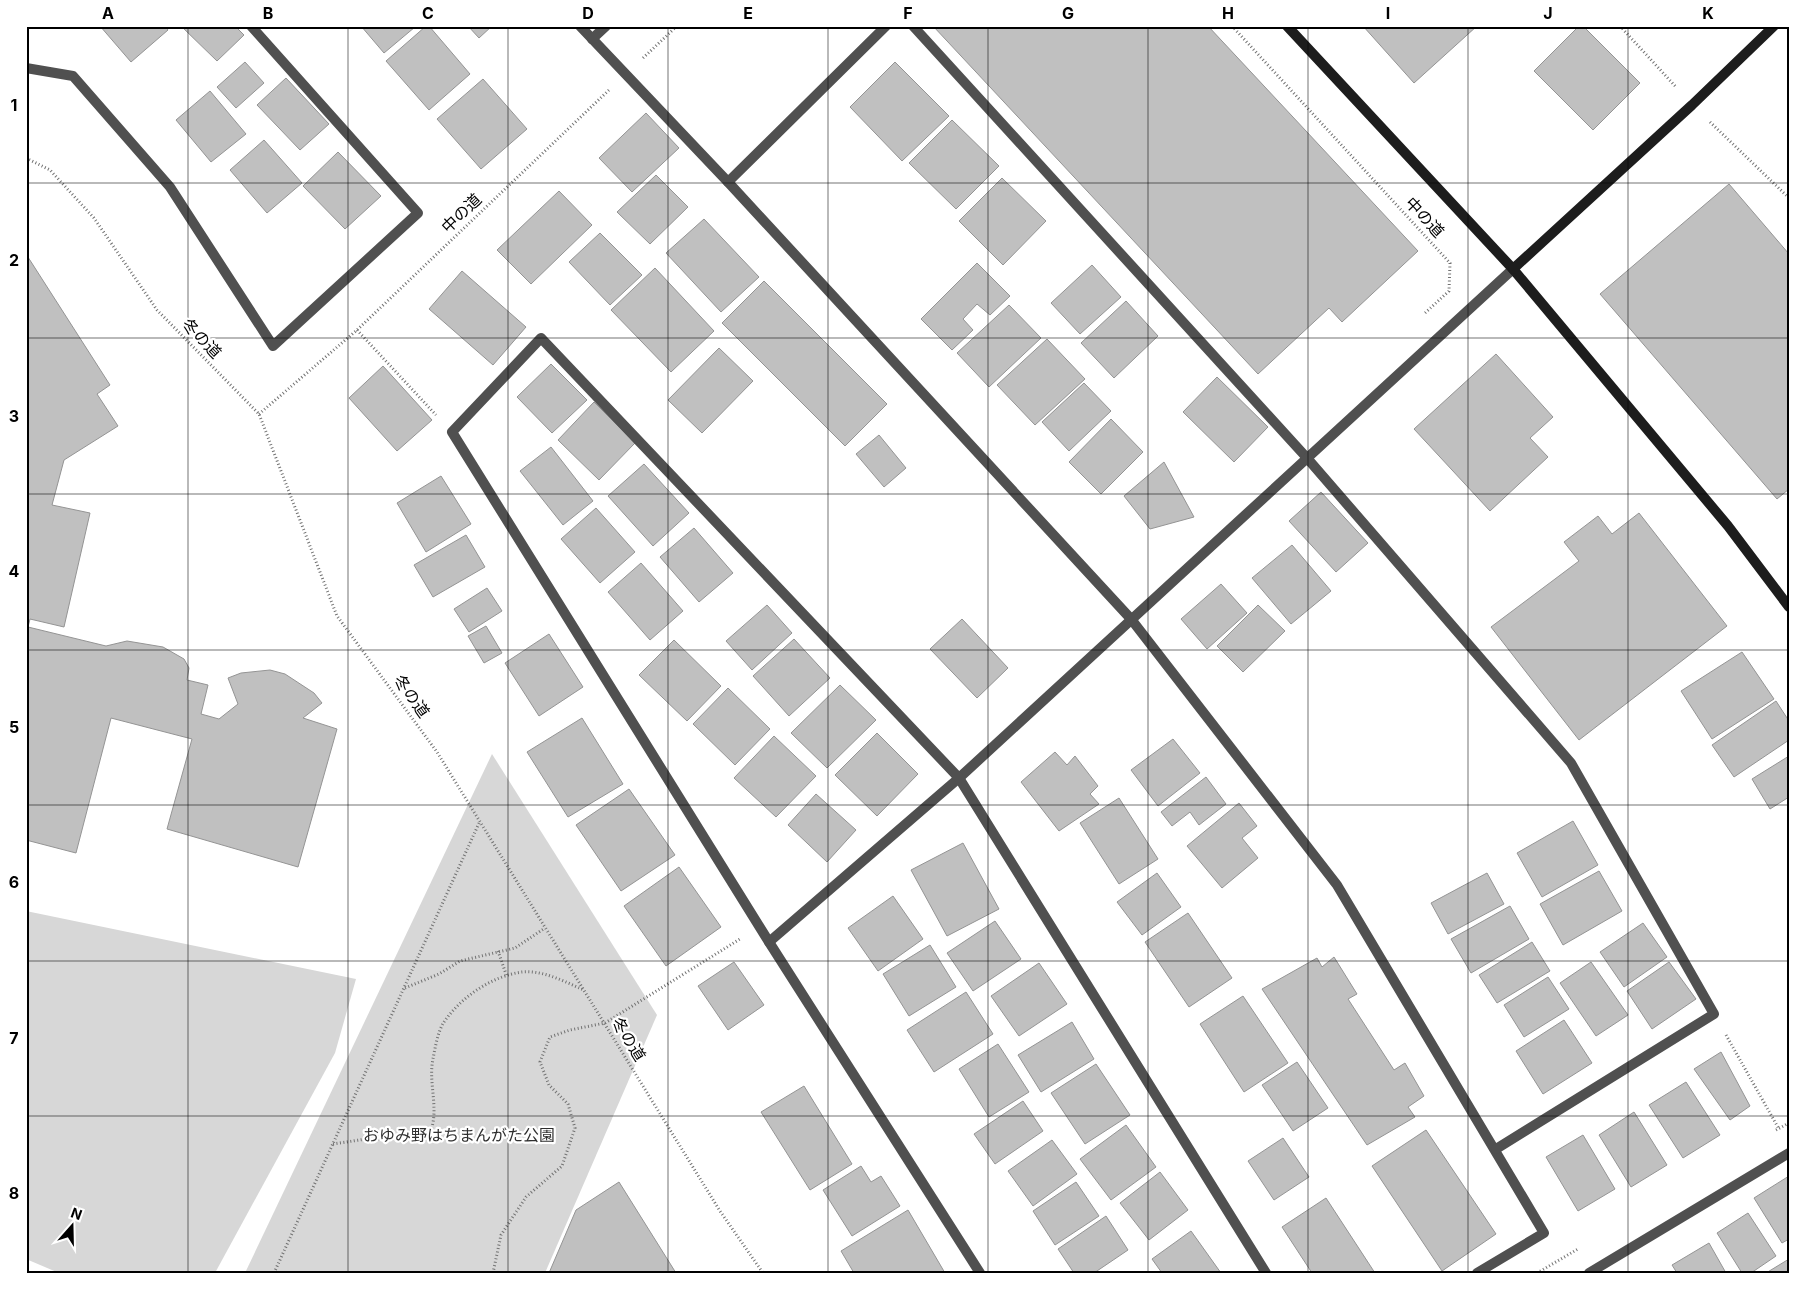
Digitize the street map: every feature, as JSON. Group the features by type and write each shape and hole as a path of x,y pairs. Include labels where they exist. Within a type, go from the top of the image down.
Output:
{"street":[{"path":"26,68 73,76 170,187 273,346 418,213 251,26"},
{"path":"580,26 728,182 1131,619 1337,885 1496,1149 1544,1233 1477,1273"},
{"path":"592,39 606,26"},
{"path":"728,182 886,26"},
{"path":"913,26 1307,458 1571,764 1714,1014 1496,1149"},
{"path":"1287,26 1513,269 1728,526 1789,607"},
{"path":"769,942 959,778 1692,105 1774,26"},
{"path":"980,1273 769,942 452,432 541,338 959,778 1266,1273"},
{"path":"1589,1273 1789,1153"}],"path":[{"name":"中の道","path":"259,414 357,330 677,26"},
{"name":"中の道","path":"1232,26 1450,263 1449,291 1421,318"},
{"path":"1620,26 1692,105 1789,198"},
{"name":"冬の道","path":"26,158 50,170 94,218 157,310 259,414 337,616 437,752 720,1211 763,1273"},
{"path":"357,330 452,432"},
{"path":"274,1273 480,821"},
{"path":"493,1273 501,1235 526,1197 562,1166 575,1128 568,1104 549,1085 540,1062 550,1037 570,1030 605,1023 760,927"},
{"path":"404,988 439,974 460,961 515,948 545,928"},
{"path":"498,951 507,976"},
{"path":"332,1144 366,1139 403,1139 431,1130 434,1121 431,1078 433,1060 443,1023 465,999 491,981 523,972 550,975 585,991"},
{"path":"1714,1014 1779,1128"}],"green space":[{"name":"おゆみ野はちまんがた公園","path":"492,754 657,1015 545,1273 245,1273"},
{"path":"26,911 356,979 335,1053 215,1273 59,1273 26,1259"}],"building":[{"path":"100,26 165,26 168,30 131,62"},
{"path":"181,26 235,26 244,35 217,61"},
{"path":"361,26 415,26 415,27 384,53"},
{"path":"426,26 429,26 470,74 429,110 386,61"},
{"path":"468,26 492,26 479,38"},
{"path":"933,26 1208,26 1418,251 1342,322 1329,308 1258,374"},
{"path":"1363,26 1477,26 1414,83"},
{"path":"1579,26 1583,26 1640,83 1593,130 1534,71"},
{"path":"245,62 264,83 236,108 217,87"},
{"path":"895,62 949,116 902,161 850,107"},
{"path":"286,78 329,124 300,150 257,105"},
{"path":"483,79 527,129 481,169 437,119"},
{"path":"210,91 246,134 211,162 176,120"},
{"path":"646,113 679,148 632,192 599,158"},
{"path":"952,120 999,166 956,209 909,163"},
{"path":"264,140 302,183 267,213 230,170"},
{"path":"338,152 381,196 345,229 303,186"},
{"path":"656,175 688,207 650,244 617,212"},
{"path":"1002,178 1046,221 1003,265 959,221"},
{"path":"1729,184 1789,254 1789,489 1777,499 1600,294"},
{"path":"559,191 592,225 531,284 497,250"},
{"path":"704,219 759,277 721,312 666,253"},
{"path":"600,233 642,275 610,305 569,262"},
{"path":"26,254 110,385 97,394 118,426 64,460 52,505 90,513 64,627 30,619 28,627 106,646 127,641 163,647 184,659 189,668 187,680 208,685 201,714 219,719 238,704 228,678 241,673 270,670 285,674 314,693 322,703 303,718 337,729 298,867 167,829 192,739 111,718 76,853 26,840"},
{"path":"977,263 1010,296 990,315 977,304 963,319 973,330 952,350 921,319"},
{"path":"1092,265 1121,297 1080,334 1051,303"},
{"path":"655,268 714,331 671,372 611,310"},
{"path":"462,271 526,327 493,365 429,309"},
{"path":"764,281 887,404 845,446 722,323"},
{"path":"1126,301 1158,336 1114,378 1081,343"},
{"path":"1009,305 1041,338 989,387 957,353"},
{"path":"1047,339 1085,379 1035,425 997,385"},
{"path":"719,348 753,381 702,433 668,400"},
{"path":"1496,354 1553,417 1530,438 1548,457 1490,511 1414,429"},
{"path":"551,364 587,400 552,433 517,397"},
{"path":"383,366 432,420 397,451 349,398"},
{"path":"1217,377 1268,427 1234,462 1183,412"},
{"path":"1084,383 1111,411 1069,451 1042,422"},
{"path":"594,402 635,443 599,480 558,440"},
{"path":"1111,419 1143,452 1101,494 1069,462"},
{"path":"879,435 906,468 884,487 856,454"},
{"path":"551,447 593,501 563,525 520,471"},
{"path":"1164,462 1194,517 1150,529 1124,496"},
{"path":"644,464 689,513 653,546 608,496"},
{"path":"441,476 471,524 426,552 397,503"},
{"path":"1321,492 1368,543 1336,572 1289,521"},
{"path":"596,508 635,552 600,583 561,539"},
{"path":"1639,513 1727,626 1579,740 1491,627 1579,561 1564,542 1598,516 1612,534"},
{"path":"694,528 733,573 699,602 660,557"},
{"path":"466,535 485,567 433,597 414,565"},
{"path":"1292,545 1331,591 1291,624 1252,578"},
{"path":"641,563 683,611 650,640 608,592"},
{"path":"1221,584 1247,613 1207,649 1181,619"},
{"path":"487,588 502,611 469,632 454,609"},
{"path":"767,605 792,633 752,670 726,641"},
{"path":"1258,605 1285,631 1243,672 1217,646"},
{"path":"962,619 1008,668 977,698 930,649"},
{"path":"486,626 502,653 484,663 468,636"},
{"path":"549,634 583,687 539,716 505,663"},
{"path":"794,639 830,678 789,716 753,676"},
{"path":"674,640 721,686 687,721 639,675"},
{"path":"1742,652 1774,699 1712,739 1681,691"},
{"path":"840,685 876,720 827,768 791,733"},
{"path":"728,688 770,729 735,765 693,724"},
{"path":"1776,701 1789,721 1789,740 1734,777 1712,745"},
{"path":"582,718 623,784 568,817 527,752"},
{"path":"877,733 918,774 877,816 835,775"},
{"path":"774,736 816,776 776,817 734,778"},
{"path":"1173,739 1200,773 1158,806 1131,770"},
{"path":"1055,752 1067,765 1075,756 1098,786 1090,794 1099,804 1059,831 1021,782"},
{"path":"1789,756 1789,797 1770,809 1752,779"},
{"path":"1206,777 1226,804 1199,825 1190,812 1172,826 1161,812"},
{"path":"629,789 675,855 621,891 576,825"},
{"path":"816,794 856,830 827,862 788,825"},
{"path":"1119,798 1158,859 1119,884 1080,823"},
{"path":"1239,803 1257,826 1242,838 1258,858 1222,888 1187,846"},
{"path":"1573,821 1598,865 1542,897 1517,853"},
{"path":"963,843 999,909 947,936 911,870"},
{"path":"679,867 721,927 666,966 624,906"},
{"path":"1599,871 1622,911 1563,945 1540,904"},
{"path":"1157,873 1181,907 1142,935 1117,902"},
{"path":"1487,873 1504,904 1448,934 1431,903"},
{"path":"893,896 923,939 878,971 848,928"},
{"path":"1510,906 1529,939 1471,973 1451,939"},
{"path":"1188,913 1232,978 1189,1007 1145,942"},
{"path":"995,921 1021,959 973,991 947,953"},
{"path":"1643,923 1667,957 1624,987 1600,952"},
{"path":"1532,942 1550,971 1497,1003 1479,975"},
{"path":"930,945 956,987 909,1016 883,974"},
{"path":"1334,957 1357,994 1348,999 1394,1070 1405,1063 1424,1096 1408,1107 1415,1117 1367,1145 1262,989 1317,958 1322,967"},
{"path":"734,962 764,1005 728,1030 698,986"},
{"path":"1591,962 1628,1015 1596,1036 1560,983"},
{"path":"1669,962 1696,999 1652,1029 1627,991"},
{"path":"1039,963 1067,1004 1019,1036 991,996"},
{"path":"1548,977 1569,1009 1524,1037 1504,1005"},
{"path":"966,992 993,1034 934,1072 907,1030"},
{"path":"1243,996 1288,1063 1244,1092 1200,1024"},
{"path":"1564,1020 1592,1063 1543,1094 1516,1051"},
{"path":"1072,1022 1094,1059 1041,1092 1018,1055"},
{"path":"998,1044 1029,1092 989,1117 959,1069"},
{"path":"1721,1052 1750,1106 1730,1120 1694,1069"},
{"path":"1297,1062 1328,1108 1293,1131 1262,1085"},
{"path":"1096,1064 1130,1115 1085,1144 1051,1093"},
{"path":"1686,1082 1720,1135 1683,1158 1649,1105"},
{"path":"804,1086 852,1164 810,1190 761,1112"},
{"path":"1023,1101 1043,1131 995,1164 974,1134"},
{"path":"1634,1112 1667,1165 1631,1187 1599,1135"},
{"path":"1126,1125 1156,1167 1111,1200 1080,1159"},
{"path":"1426,1130 1496,1234 1442,1271 1372,1166"},
{"path":"1583,1135 1615,1189 1578,1211 1546,1157"},
{"path":"1283,1138 1309,1177 1274,1200 1248,1161"},
{"path":"1052,1140 1077,1174 1033,1206 1008,1171"},
{"path":"861,1166 871,1182 881,1176 900,1206 852,1236 823,1190"},
{"path":"1160,1172 1188,1210 1149,1240 1120,1203"},
{"path":"1789,1176 1789,1239 1782,1243 1754,1198"},
{"path":"619,1182 676,1273 549,1273 576,1210"},
{"path":"1076,1182 1099,1216 1055,1245 1033,1211"},
{"path":"1326,1198 1375,1273 1312,1273 1282,1227"},
{"path":"908,1210 945,1273 854,1273 841,1251"},
{"path":"1748,1213 1776,1256 1751,1273 1742,1273 1717,1233"},
{"path":"1106,1216 1128,1250 1094,1273 1074,1273 1058,1249"},
{"path":"1191,1231 1221,1273 1162,1273 1152,1259"},
{"path":"1709,1243 1726,1273 1677,1273 1672,1265"},
{"path":"1789,1259 1789,1273 1766,1273"}]}
